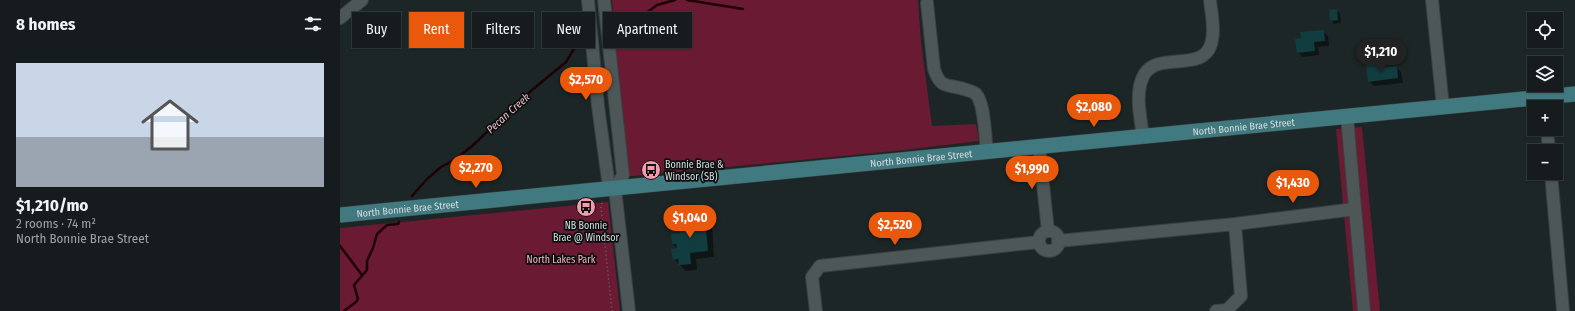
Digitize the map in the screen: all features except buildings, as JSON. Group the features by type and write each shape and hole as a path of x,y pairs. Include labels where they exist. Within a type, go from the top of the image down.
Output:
{"main road":[{"name":"North Bonnie Brae Street","path":"1552,100 1575,94"},
{"name":"North Bonnie Brae Street","path":"340,215 1347,116 1527,103"}],"street":[{"path":"588,0 598,106 608,180 615,189 629,311"},
{"path":"604,0 623,175 615,189"},
{"path":"1143,137 1139,90 1142,78 1149,68 1158,64 1194,60 1202,56 1209,49 1213,39 1210,0"},
{"path":"1432,0 1443,108"},
{"path":"342,14 356,2"},
{"path":"928,3 936,77 945,85 962,88 975,93 981,102 987,152"},
{"path":"1347,116 1364,311"},
{"path":"1039,147 1048,231"},
{"path":"1552,180 1563,311"},
{"path":"1058,241 1235,224 1355,209"},
{"path":"1216,311 1227,310 1241,296 1235,224"},
{"path":"1048,231 1054,233 1058,241 1057,247 1048,251 1042,248 1039,242 1042,233 1048,231"},
{"path":"816,311 812,277 820,266 1039,242"}],"path":[{"path":"602,203 601,207 612,311"}],"green space":[{"path":"612,0 918,0 921,42 932,126 976,124 979,141 904,150 628,176 614,48 692,48 692,12 613,12"},
{"path":"1362,127 1380,311 1353,311 1336,129"},
{"name":"North Lakes Park","path":"608,202 620,311 340,311 340,228"}],"waterway":[{"name":"Pecan Creek","path":"648,12 657,5 675,0"},
{"name":"Pecan Creek","path":"687,0 743,9"},
{"name":"Pecan Creek","path":"412,196 427,179 441,167 456,159 472,146 532,90 566,62 574,48"},
{"name":"Pecan Creek","path":"344,311 358,299 354,285 367,270 367,261 377,234 387,225 398,224 399,222"},
{"path":"340,246 362,275"}],"place":[{"name":"Bonnie Brae & Windsor (SB)","path":"651,170"},
{"name":"NB Bonnie Brae @ Windsor","path":"586,207"}]}
